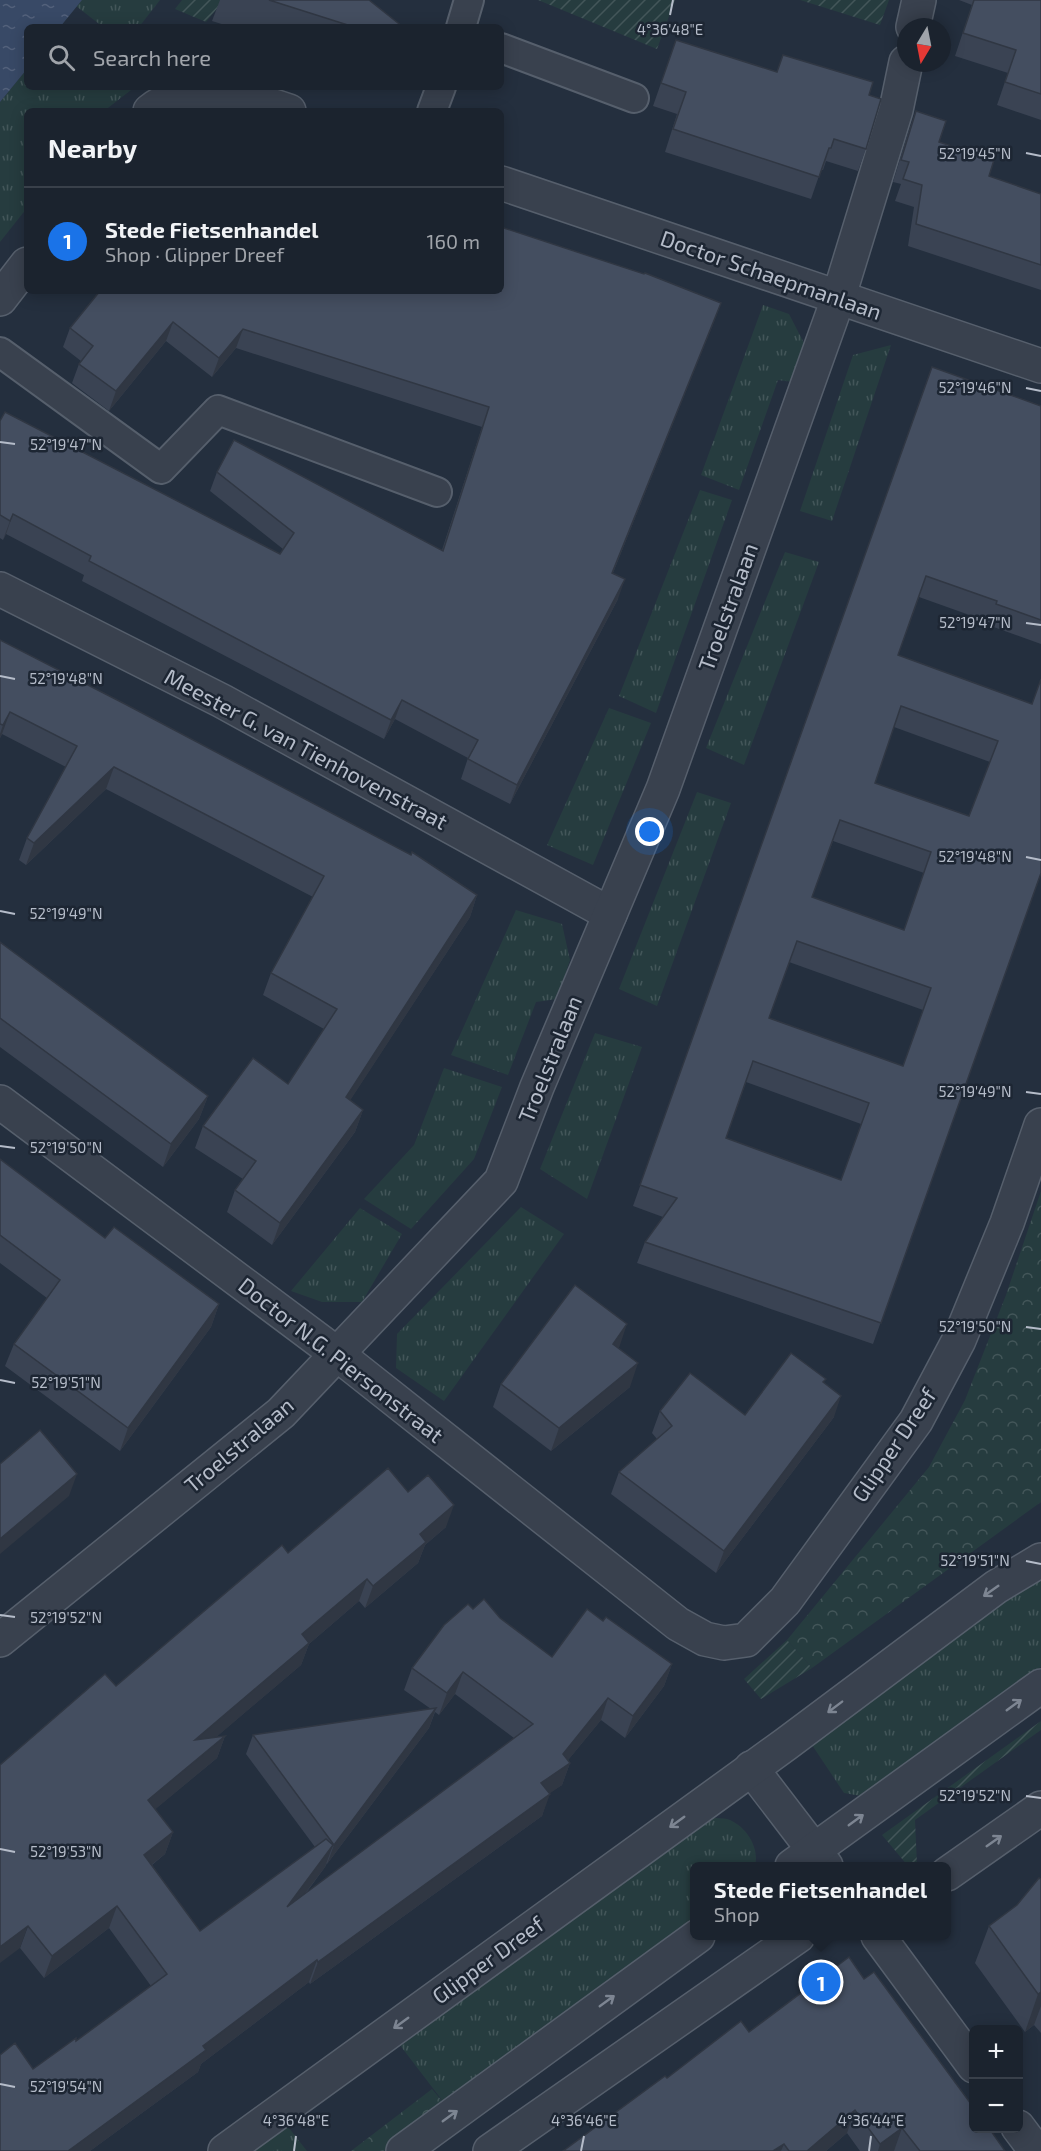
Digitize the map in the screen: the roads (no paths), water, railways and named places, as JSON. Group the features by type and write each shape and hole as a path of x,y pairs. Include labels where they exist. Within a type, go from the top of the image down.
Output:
{"street":[{"path":"916,18 919,0"},
{"name":"Troelstralaan","path":"0,1640 281,1413 501,1181 537,1087 663,789 838,299 896,110 904,72"},
{"path":"154,108 161,102 189,93 251,98 280,108"},
{"name":"Doctor Schaepmanlaan","path":"504,184 1041,366"},
{"path":"0,299 24,268"},
{"name":"Meester G. van Tienhovenstraat","path":"0,589 222,701 610,914"},
{"name":"Doctor N.G. Piersonstraat","path":"0,1102 337,1354 678,1624"},
{"name":"Glipper Dreef","path":"678,1624 705,1639 724,1643 746,1640 784,1601 916,1421 959,1340 1007,1223 1041,1125"},
{"name":"Glipper Dreef","path":"225,2151 987,1593 1041,1560"},
{"path":"751,1768 811,1861 1041,1686"},
{"path":"951,1871 1041,1808"},
{"path":"403,2151 691,1940"},
{"path":"490,2151 791,1940"},
{"path":"882,1940 969,2059"},
{"path":"1022,2133 1036,2151"}],"lane":[{"path":"462,24 469,0"},
{"path":"504,49 634,98"},
{"path":"433,108 440,90"},
{"path":"0,352 161,469 218,410 437,492"}],"water":[{"path":"0,0 82,0 62,24 24,24 24,73 0,102"}],"place":[{"name":"Stede Fietsenhandel","path":"821,1982"}]}
